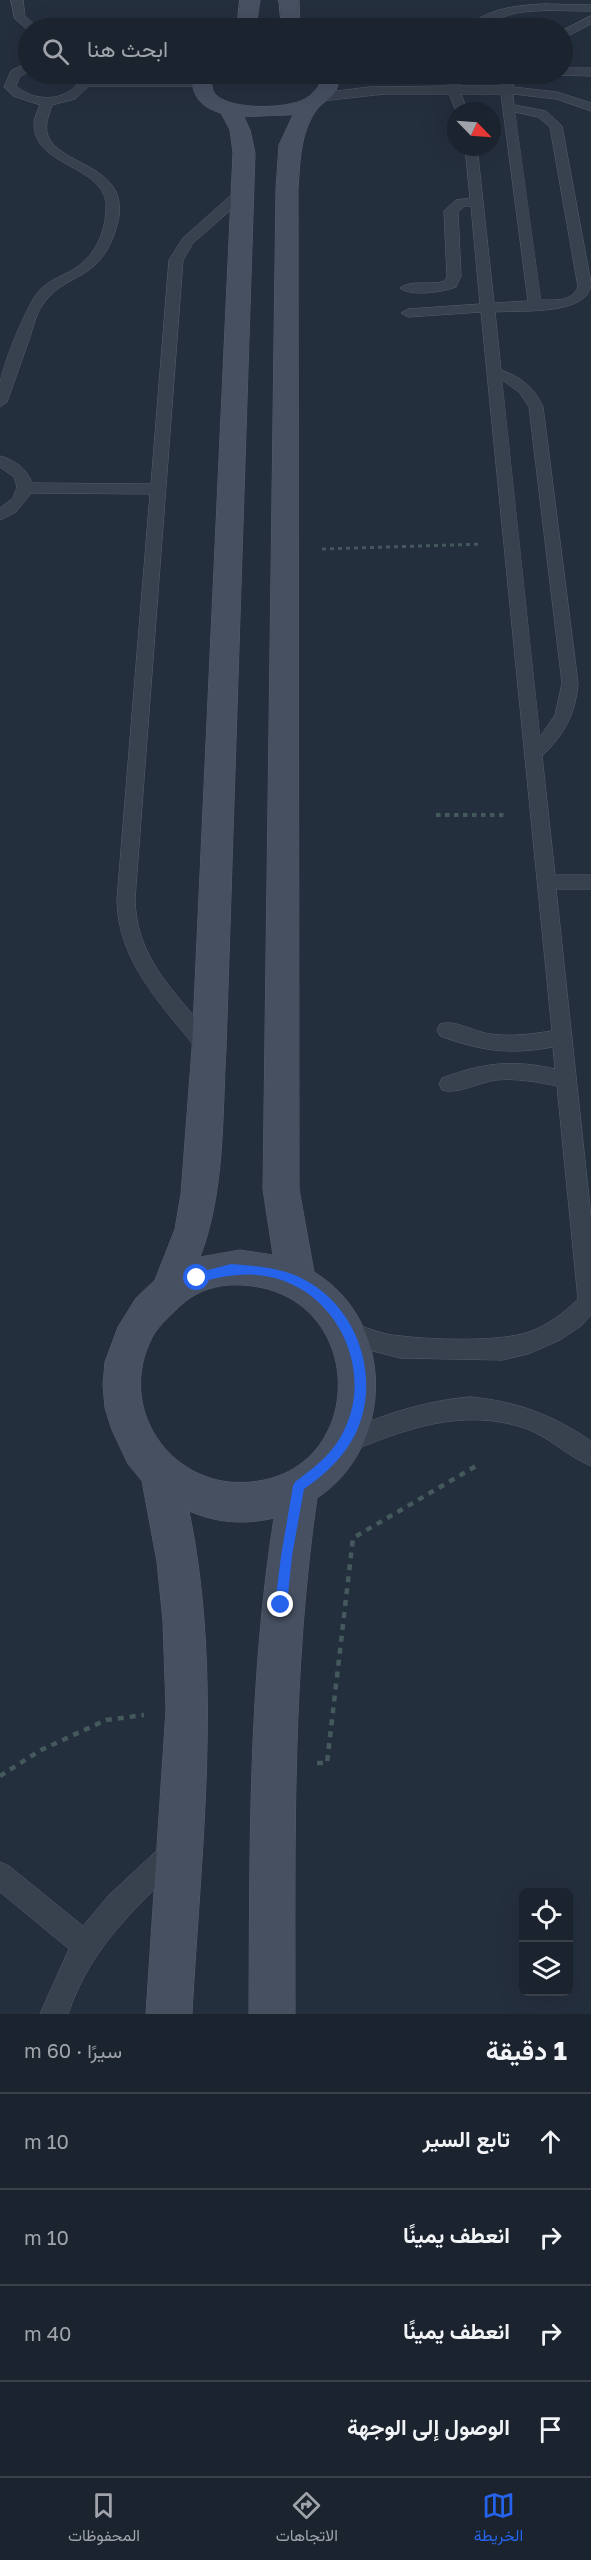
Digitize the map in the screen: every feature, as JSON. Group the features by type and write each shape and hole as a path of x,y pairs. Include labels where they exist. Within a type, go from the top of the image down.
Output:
{"street":[{"path":"249,18 250,0"},
{"path":"289,0 290,18"},
{"path":"203,84 208,97 230,109 270,113 294,110 314,101"},
{"path":"298,1282 288,1240 281,1189 288,160 294,131 314,101 329,84"},
{"path":"167,1294 194,1229 199,1194 209,1049 244,153 240,130 230,109"},
{"path":"231,1269 266,1271 298,1282 319,1295 335,1311 348,1331 358,1357 361,1387 357,1416 344,1443 324,1467 299,1486 263,1499 227,1502 191,1493 160,1474 139,1452 126,1425 120,1397 121,1368 130,1340 146,1315 167,1294 197,1278 231,1269"},
{"path":"160,1474 172,1518 180,1563 187,1669 169,2014"},
{"path":"272,2014 274,1765 278,1656 286,1556 299,1486"}],"lane":[{"path":"17,0 20,18"},
{"path":"492,18 523,9 591,8"},
{"path":"573,30 591,19"},
{"path":"18,72 11,80 10,87 23,98 47,101 77,93 81,84"},
{"path":"573,72 591,72"},
{"path":"454,84 459,102"},
{"path":"508,84 508,107 535,305"},
{"path":"314,101 381,89 507,89 544,93 591,107"},
{"path":"0,402 33,308 39,298 57,282 79,273 95,262 104,249 113,215 113,201 108,188 82,166 64,158 50,148 42,136 39,124 47,101"},
{"path":"408,313 565,303 576,300 583,294 585,287 556,126 543,114 508,107"},
{"path":"348,1331 373,1341 400,1347 502,1350 552,1333 573,1319 590,1301 585,1195 561,1037 472,156"},
{"path":"209,1049 150,973 130,936 126,918 126,899 176,260 188,242 243,192"},
{"path":"407,288 440,288 451,284 454,276 451,211 461,203 477,201"},
{"path":"494,372 523,386 532,396 536,407 570,683 569,703 562,721 550,738 533,754"},
{"path":"0,461 13,466 23,476 25,488 21,500 11,510 0,516"},
{"path":"25,488 159,489"},
{"path":"545,882 591,882"},
{"path":"447,1030 472,1041 490,1044 529,1043 561,1037"},
{"path":"449,1084 492,1070 531,1072 566,1080"},
{"path":"344,1443 375,1428 407,1418 470,1406 492,1408 534,1422 580,1446 591,1455"},
{"path":"54,2014 62,1990 86,1946 111,1912 179,1847"},
{"path":"0,1875 86,1946"}],"path":[{"path":"285,550 511,543"},
{"path":"436,815 539,814"}],"route":[{"path":"197,1278 231,1269 266,1271 298,1282 319,1295 335,1311 348,1331 358,1357 361,1387 357,1416 344,1443 324,1467 299,1486 286,1556 281,1605"}]}
